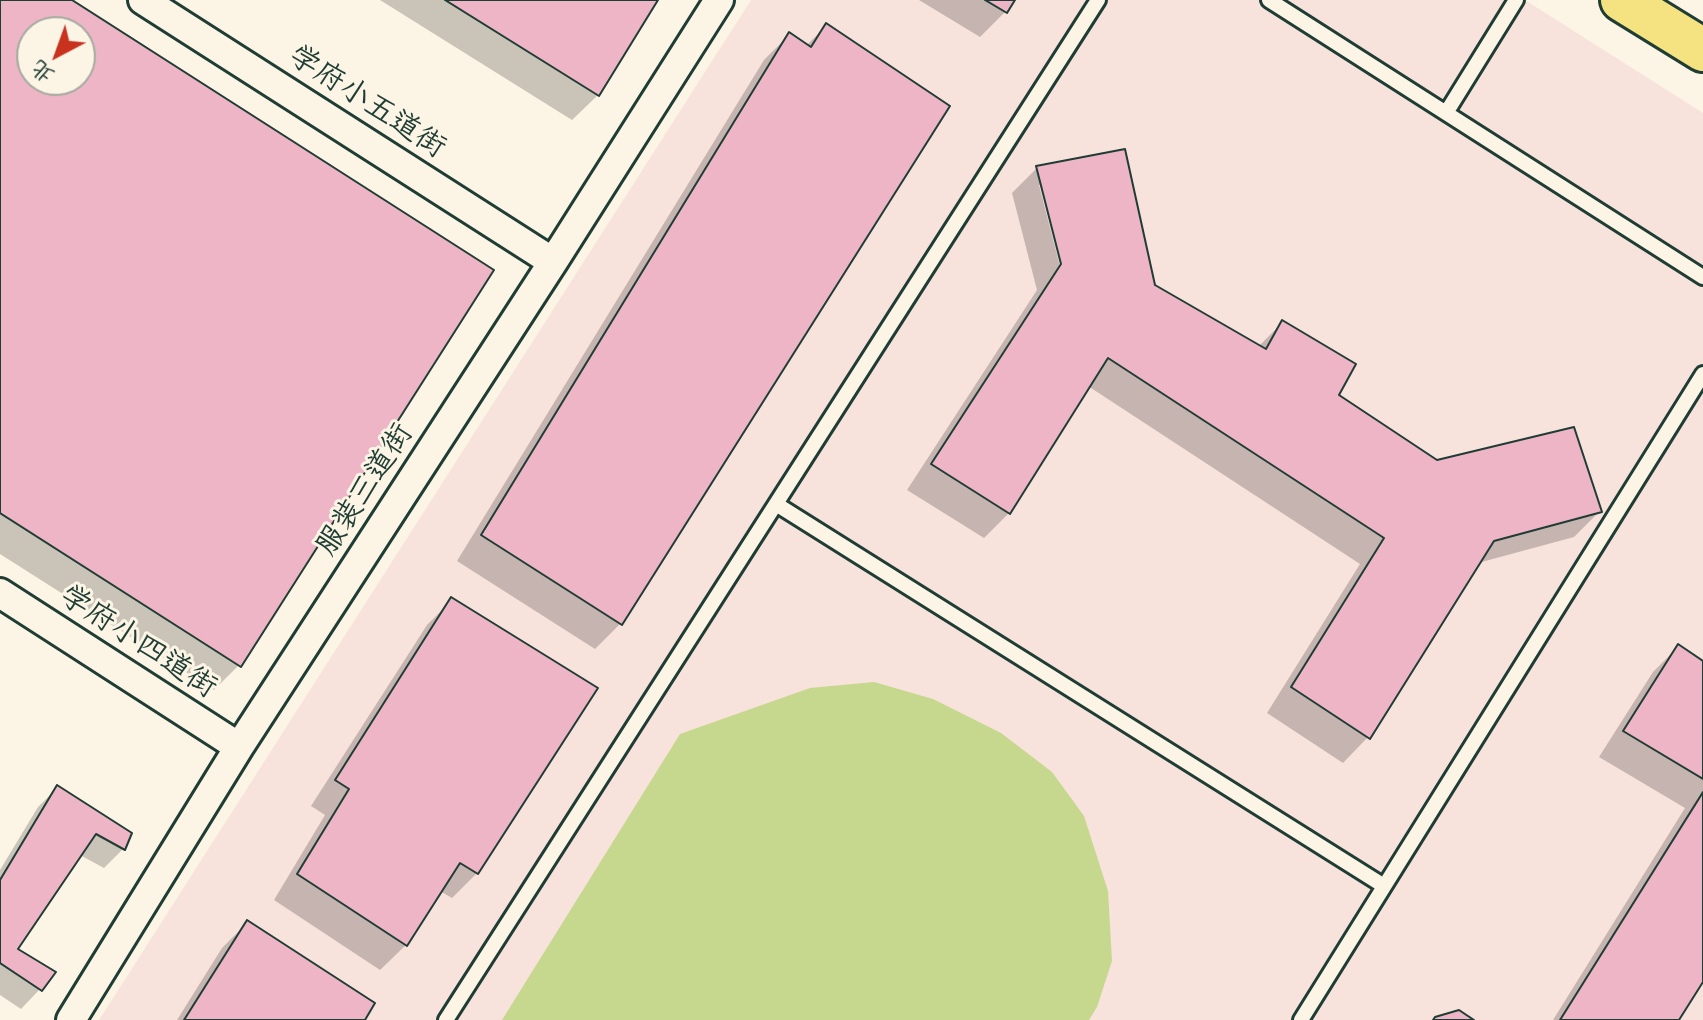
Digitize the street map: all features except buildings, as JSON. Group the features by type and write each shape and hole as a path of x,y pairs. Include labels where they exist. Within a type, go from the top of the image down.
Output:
{"main road":[{"path":"1622,0 1703,50"}],"street":[{"name":"学府小五道街","path":"143,0 553,262"},
{"name":"服装三道街","path":"71,1020 239,747 719,0"},
{"name":"学府小四道街","path":"0,593 239,747"}],"lane":[{"path":"446,1020 1098,0"},
{"path":"1269,0 1703,277"},
{"path":"1446,113 1516,0"},
{"path":"1301,1020 1703,374"},
{"path":"776,504 1384,886"}],"shaded area":[{"path":"751,0 1525,0 1703,113 1703,1020 99,1020"}],"green space":[{"path":"874,682 933,699 1001,733 1052,772 1084,816 1108,891 1112,961 1097,1007 1089,1020 502,1020 680,734 810,688"}]}
